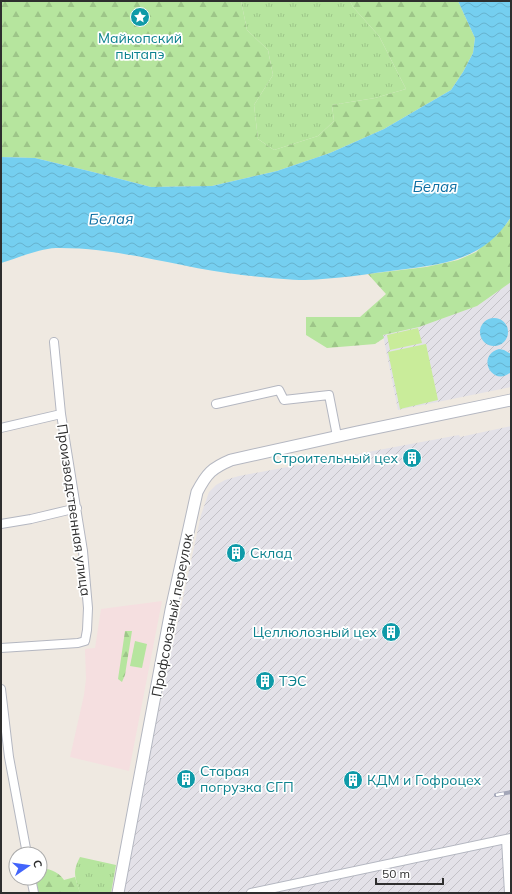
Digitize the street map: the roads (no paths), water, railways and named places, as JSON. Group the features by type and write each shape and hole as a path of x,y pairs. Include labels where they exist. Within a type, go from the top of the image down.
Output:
{"main road":[{"name":"Профсоюзный переулок","path":"118,893 171,610 197,492 205,477 217,466 231,460 337,436 511,400"}],"street":[{"name":"Производственная улица","path":"1,648 78,643 85,641 87,630 88,608 83,551 61,414 54,342"},
{"path":"216,404 278,390 284,400 329,395 337,436"},
{"path":"1,428 61,414"},
{"path":"1,524 31,519 77,508"},
{"path":"1,689 10,757 26,846"},
{"path":"251,893 509,838 509,893"}],"water":[{"name":"Белая","path":"458,1 511,1 511,217 489,243 476,251 447,262 432,265 328,279 305,280 290,280 219,272 126,254 80,249 49,249 1,263 1,157 35,158 151,187 212,186 277,171 330,153 384,129 451,90 473,53 475,38"},
{"path":"494,318 504,322 508,332 504,342 494,346 484,342 480,332 484,322"},
{"path":"499,349 511,354 511,372 504,376 493,374 489,369 488,364 488,358 492,353"}],"railway":[{"path":"496,795 511,792"}],"place":[{"name":"Майкопский пытапэ","path":"140,17"},
{"name":"Строительный цех","path":"412,458"},
{"name":"Склад","path":"236,553"},
{"name":"Целлюлозный цех","path":"391,632"},
{"name":"ТЭС","path":"265,681"},
{"name":"Старая погрузка СГП","path":"186,779"},
{"name":"КДМ и Гофроцех","path":"353,780"}]}
